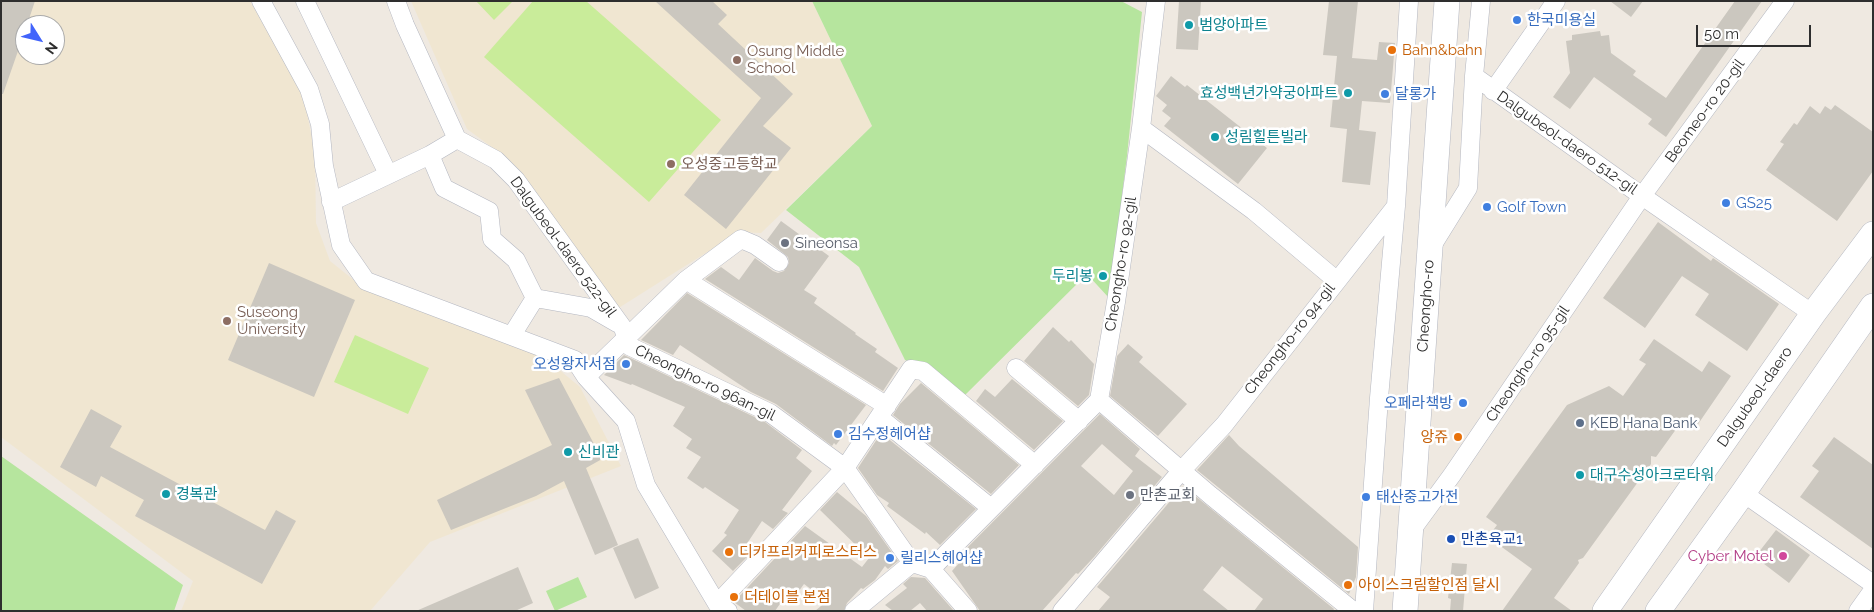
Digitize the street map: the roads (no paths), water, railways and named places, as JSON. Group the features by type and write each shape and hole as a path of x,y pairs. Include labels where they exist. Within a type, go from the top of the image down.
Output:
{"main road":[{"name":"Cheongho-ro","path":"1405,611 1447,1"},
{"name":"Dalgubeol-daero","path":"1605,611 1813,314 1873,234"},
{"path":"1658,611 1873,306"}],"street":[{"path":"260,1 308,89 320,124 324,166 341,245 366,281 575,360 586,377 626,421 646,485 723,607 845,468 911,369 923,370 1034,465"},
{"path":"305,1 388,174"},
{"path":"331,202 430,155 457,139 396,1"},
{"name":"Cheongho-ro 92-gil","path":"1099,400 1141,128 1156,1"},
{"path":"1357,610 1379,398 1396,206 1409,1"},
{"path":"1474,76 1481,1"},
{"path":"1492,91 1556,1"},
{"name":"Beomeo-ro 20-gil","path":"1642,196 1785,1"},
{"name":"Dalgubeol-daero 512-gil","path":"1430,249 1468,188 1474,76"},
{"name":"Dalgubeol-daero 512-gil","path":"1474,76 1492,91 1813,314"},
{"path":"1141,128 1254,211 1336,280"},
{"name":"Dalgubeol-daero 522-gil","path":"457,139 496,160 516,180 623,330"},
{"path":"430,155 444,188 489,211 492,239 516,260 534,298 512,335"},
{"name":"Cheongho-ro 95-gil","path":"1411,531 1452,475 1642,196"},
{"name":"Cheongho-ro 94-gil","path":"1062,611 1224,425 1396,206"},
{"name":"Cheongho-ro 96an-gil","path":"779,262 755,244 741,239 623,330 629,346 770,413 845,468 912,563"},
{"path":"686,280 884,412 991,508"},
{"name":"Dalgubeol-daero 522-gil","path":"534,298 591,308 623,330"},
{"path":"586,377 623,330"},
{"path":"1016,368 1079,421"},
{"path":"930,568 1099,400 1182,471 1357,610"},
{"path":"1743,493 1873,584"},
{"path":"854,611 912,563 930,568 968,611"},
{"path":"1858,611 1873,590"}],"place":[{"name":"한국미용실","path":"1517,20"},
{"name":"범양아파트","path":"1189,25"},
{"name":"Bahn&bahn","path":"1392,50"},
{"name":"Osung Middle School","path":"737,60"},
{"name":"효성백년가약궁아파트","path":"1348,93"},
{"name":"달롱가","path":"1385,94"},
{"name":"성림힐튼빌라","path":"1215,137"},
{"name":"오성중고등학교","path":"671,164"},
{"name":"GS25","path":"1726,203"},
{"name":"Golf Town","path":"1487,207"},
{"name":"Sineonsa","path":"785,243"},
{"name":"두리봉","path":"1103,276"},
{"name":"Suseong University","path":"227,321"},
{"name":"오성왕자서점","path":"626,364"},
{"name":"오페라책방","path":"1463,403"},
{"name":"KEB Hana Bank","path":"1580,423"},
{"name":"김수정헤어샵","path":"838,434"},
{"name":"앙쥬","path":"1458,437"},
{"name":"신비관","path":"568,452"},
{"name":"대구수성아크로타워","path":"1580,475"},
{"name":"경복관","path":"166,494"},
{"name":"만촌교회","path":"1130,495"},
{"name":"태산중고가전","path":"1366,497"},
{"name":"만촌육교1","path":"1451,539"},
{"name":"디카프리커피로스터스","path":"729,552"},
{"name":"Cyber Motel","path":"1783,556"},
{"name":"릴리스헤어샵","path":"890,558"},
{"name":"아이스크림할인점 달시","path":"1348,585"},
{"name":"더테이블 본점","path":"734,597"}]}
